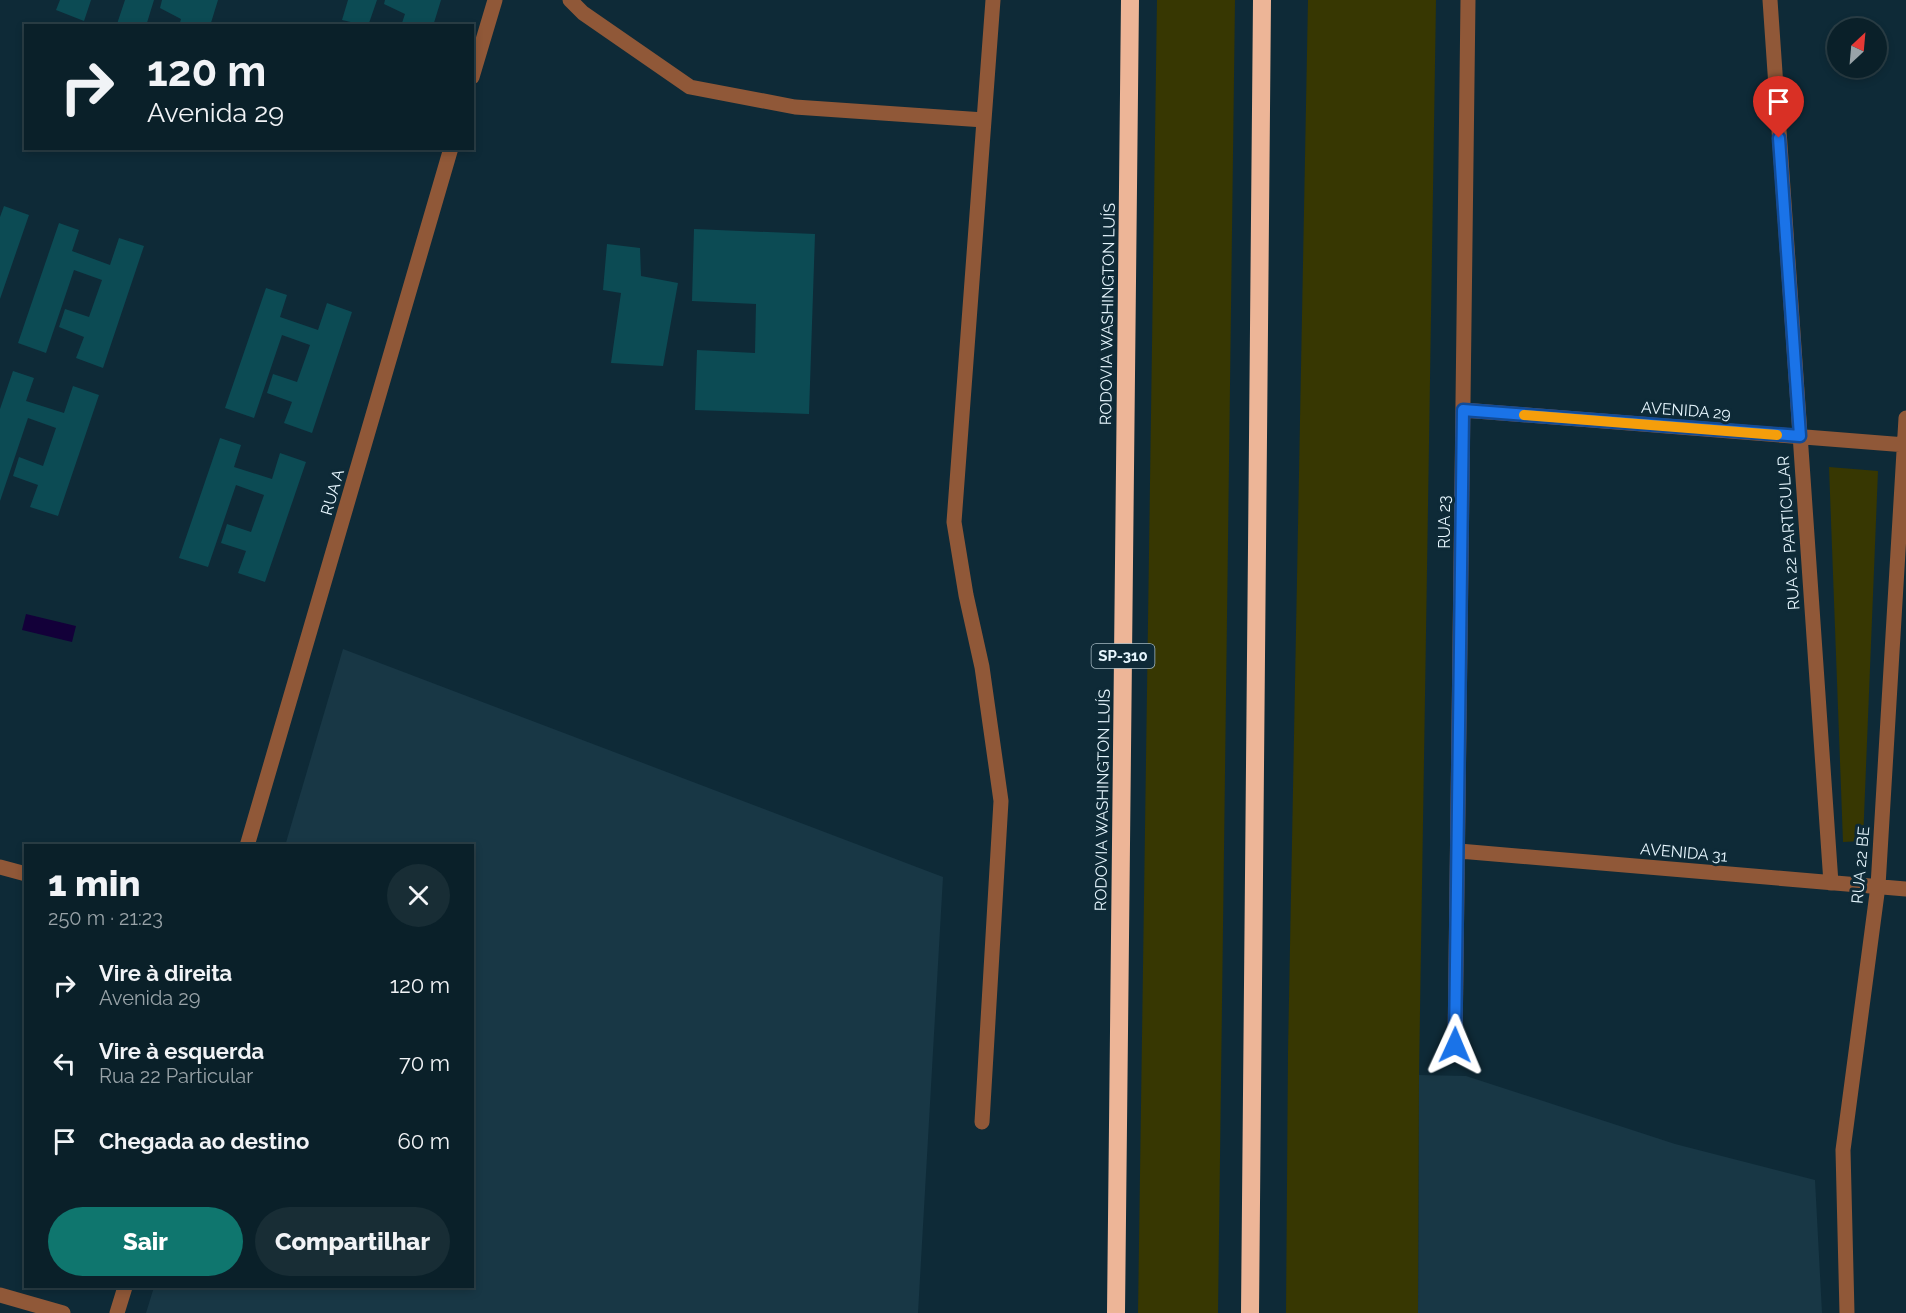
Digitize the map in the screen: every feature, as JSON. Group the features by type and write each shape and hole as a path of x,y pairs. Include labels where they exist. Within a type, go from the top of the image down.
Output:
{"highway":[{"name":"RODOVIA WASHINGTON LUÍS","path":"1116,1313 1130,0"},
{"path":"1250,1313 1262,0"}],"street":[{"path":"474,70 495,0"},
{"path":"570,0 583,13 690,87 795,107 984,120"},
{"path":"982,1122 1001,801 982,667 966,595 954,522 993,0"},
{"name":"RUA 23","path":"1455,1045 1468,0"},
{"name":"RUA 22 PARTICULAR","path":"1770,0 1831,884"},
{"name":"RUA A","path":"249,844 451,150"},
{"name":"AVENIDA 29","path":"1463,410 1905,445"},
{"name":"RUA 22 BE","path":"1847,1313 1843,1150 1878,886 1906,418"},
{"name":"AVENIDA 31","path":"1459,851 1906,889"},
{"path":"0,867 24,873"},
{"path":"117,1313 124,1288"},
{"path":"0,1295 63,1313"}],"shaded area":[{"path":"1157,0 1235,0 1218,1313 1138,1313"},
{"path":"1308,0 1436,0 1419,1075 1418,1313 1286,1313 1288,1052"},
{"path":"1829,467 1878,471 1863,841 1843,842"},
{"path":"26,614 76,626 72,642 22,630"},
{"path":"343,649 943,877 918,1313 146,1313 154,1288 474,1288 474,844 286,844"},
{"path":"1419,1075 1466,1076 1675,1144 1815,1180 1822,1313 1418,1313"}],"building":[{"path":"60,0 91,0 84,21 56,10"},
{"path":"125,0 154,0 147,24 117,24"},
{"path":"162,0 218,0 211,24 180,24 181,19 160,8"},
{"path":"348,0 377,0 369,24 342,20"},
{"path":"385,0 441,0 434,24 402,24 405,14 384,4"},
{"path":"4,206 29,215 0,299 0,217"},
{"path":"59,223 79,230 72,251 110,265 119,238 144,246 103,368 76,358 84,337 59,327 65,309 89,317 102,280 74,270 46,353 18,343"},
{"path":"694,229 815,234 809,414 695,410 697,350 755,353 756,304 692,301"},
{"path":"607,244 640,248 641,276 678,283 663,366 611,363 621,293 603,290"},
{"path":"266,288 287,295 280,317 318,330 327,303 352,312 312,433 284,423 292,402 267,393 273,374 297,382 310,345 282,335 254,418 225,408"},
{"path":"13,371 34,378 26,401 64,413 73,386 99,395 58,516 30,507 38,485 13,476 19,457 43,466 56,428 28,418 0,501 0,409"},
{"path":"220,438 241,445 234,467 272,479 280,453 306,462 265,582 238,573 246,551 221,543 227,524 251,532 264,495 236,485 208,567 179,558"}],"slow traffic":[{"path":"1524,415 1777,435"}],"route":[{"path":"1455,1045 1463,410 1800,436 1779,138"}]}
